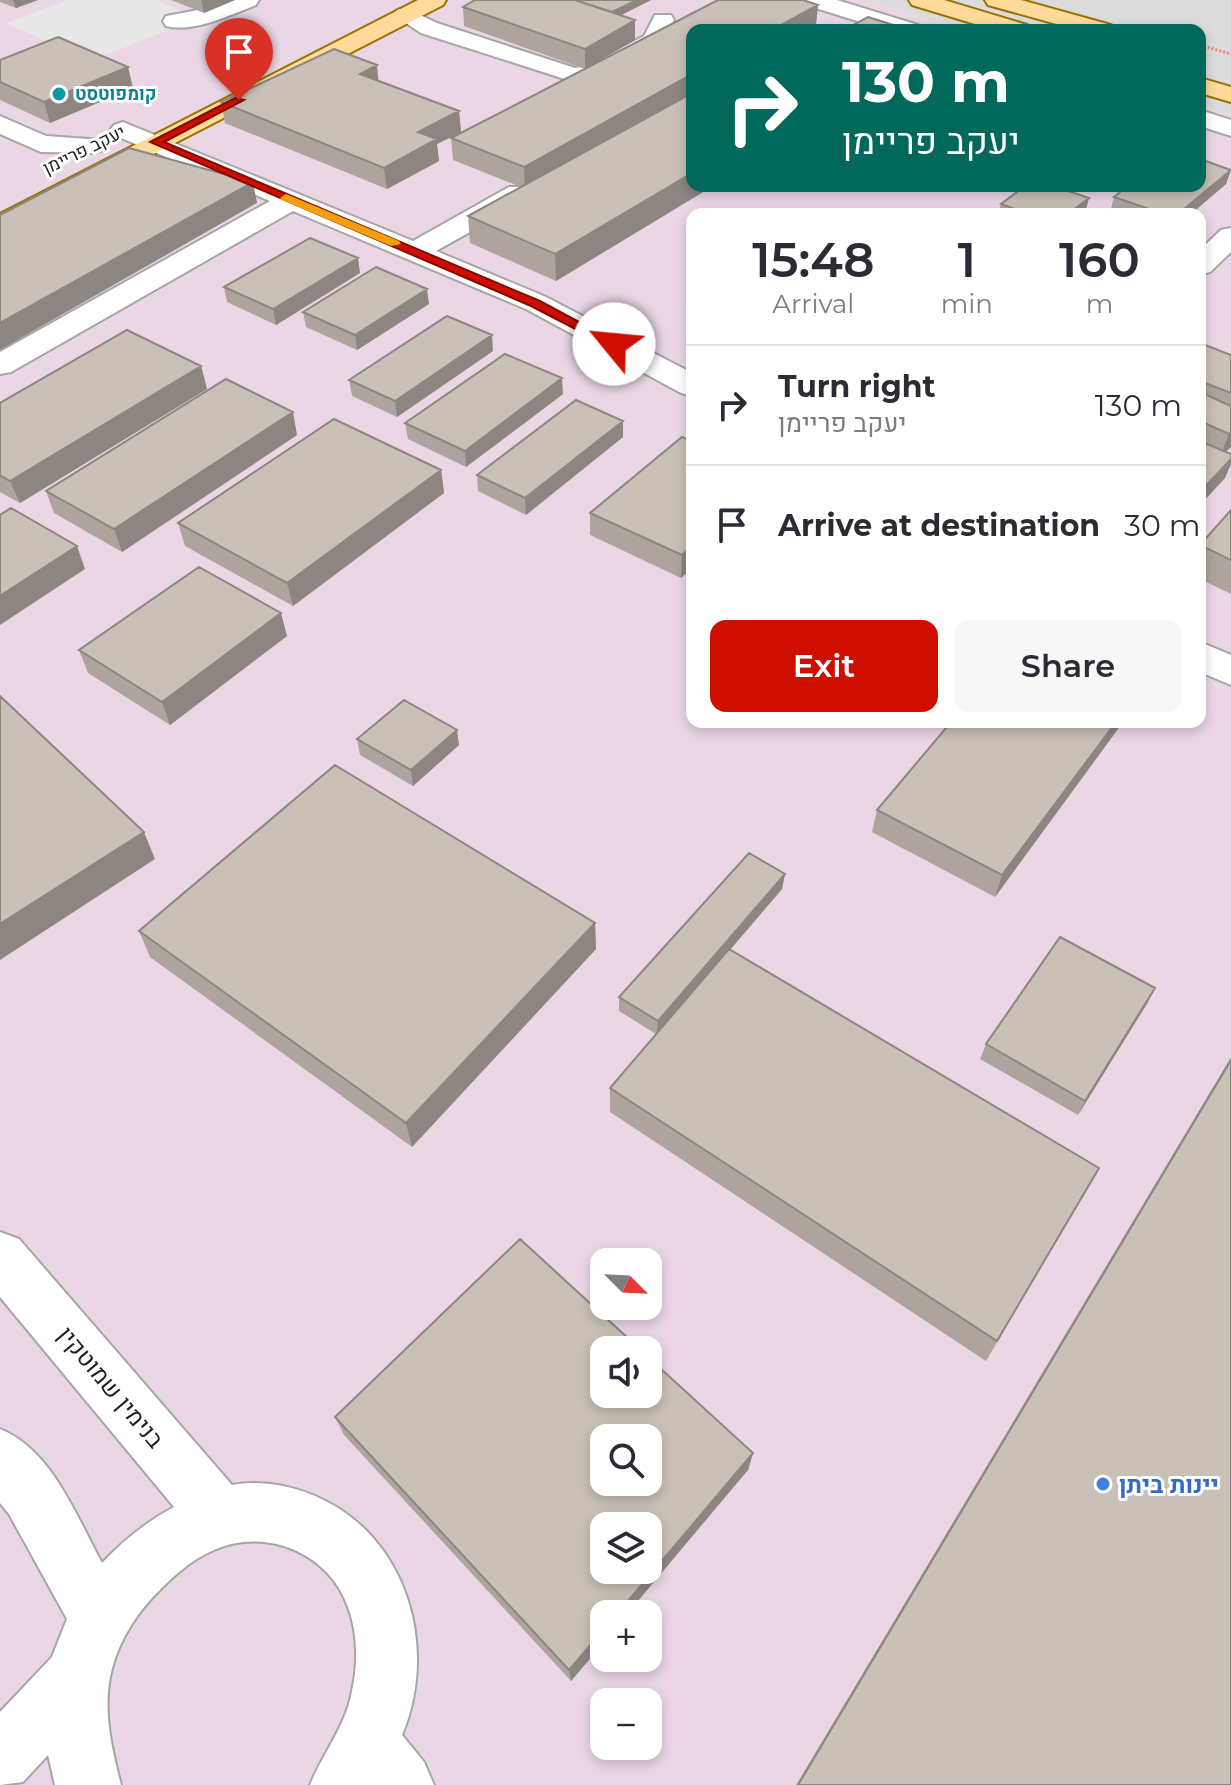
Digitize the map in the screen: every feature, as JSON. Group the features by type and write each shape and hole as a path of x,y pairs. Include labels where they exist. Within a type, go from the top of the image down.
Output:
{"main road":[{"name":"יעקב פריימן","path":"0,225 153,129 435,0"},
{"path":"920,0 999,24"},
{"path":"996,0 1082,24"},
{"path":"1206,87 1231,95"},
{"name":"יעקב פריימן","path":"94,145 123,130"}],"street":[{"path":"174,21 214,14 248,0"},
{"path":"814,0 891,24"},
{"path":"405,15 429,28 574,75 594,73 653,40 673,21 635,10"},
{"path":"823,23 847,10"},
{"path":"0,124 45,155 94,145"},
{"path":"123,130 153,129 302,204 536,303 686,383"},
{"path":"414,252 539,182"},
{"path":"242,248 302,204"},
{"path":"0,365 302,204"},
{"path":"1206,260 1231,236"},
{"path":"1206,658 1231,672"},
{"name":"בנימין שמוטקין","path":"0,1257 220,1517"},
{"path":"0,1458 30,1493 89,1647 75,1736 88,1785"},
{"path":"0,1759 89,1647 134,1570 175,1536 220,1517 267,1512 310,1523 347,1549 373,1587 387,1635 385,1689 371,1772"}],"path":[{"path":"1206,47 1231,54"}],"shaded area":[{"path":"0,0 865,0 942,24 686,24 686,192 1206,192 1206,107 1231,115 1231,1785 0,1785"},
{"path":"68,0 156,0 200,18 90,61 6,23"},
{"path":"865,0 1231,0 1231,115 1206,107 1206,24 942,24"}],"building":[{"path":"475,0 575,0 635,20 585,49 463,7"},
{"path":"575,0 637,0 612,12"},
{"path":"718,0 803,0 818,5 783,24 686,24 686,77 524,167 451,138"},
{"path":"868,17 890,24 855,24"},
{"path":"58,37 128,67 44,102 0,82 0,60"},
{"path":"334,49 377,65 360,74 459,111 418,132 437,139 384,168 221,102"},
{"path":"686,96 686,177 555,254 468,216"},
{"path":"129,148 253,182 0,323 0,215"},
{"path":"1206,161 1231,170 1206,191"},
{"path":"1017,192 1072,192 1089,198 1076,208 1012,208 1001,204"},
{"path":"1120,192 1204,192 1185,208 1146,208 1114,197"},
{"path":"310,238 358,258 273,309 224,287"},
{"path":"376,267 427,289 355,335 303,312"},
{"path":"447,316 492,335 395,401 349,380"},
{"path":"127,330 201,366 10,481 0,475 0,403"},
{"path":"1206,345 1231,355 1231,393 1206,383"},
{"path":"505,354 562,378 465,451 405,423"},
{"path":"226,379 293,412 114,529 46,491"},
{"path":"1206,395 1231,406 1229,434 1206,424"},
{"path":"576,400 623,421 525,498 477,475"},
{"path":"334,419 441,470 287,583 178,523"},
{"path":"682,437 686,439 686,551 682,555 590,513"},
{"path":"1206,444 1231,454 1231,459 1206,486"},
{"path":"11,508 77,546 0,596 0,515"},
{"path":"1231,510 1231,560 1206,548 1206,538"},
{"path":"199,567 281,613 162,702 79,650"},
{"path":"0,696 144,832 0,924"},
{"path":"404,700 457,730 411,770 357,739"},
{"path":"946,728 1112,728 1002,875 877,810"},
{"path":"335,765 595,923 406,1123 139,931"},
{"path":"749,853 785,874 658,1021 619,997"},
{"path":"1060,937 1155,988 1085,1101 986,1044"},
{"path":"729,949 1099,1168 997,1341 610,1088"},
{"name":"יינות ביתן","path":"1231,1060 1231,1785 798,1785"},
{"path":"520,1239 590,1303 590,1320 608,1320 626,1336 590,1336 590,1408 662,1408 662,1370 753,1453 662,1561 662,1512 590,1512 590,1584 642,1584 629,1600 590,1600 590,1645 569,1670 335,1417"}],"slow traffic":[{"path":"286,198 395,244"}],"place":[{"name":"קומפוטסט","path":"59,94"},
{"name":"יינות ביתן","path":"1103,1484"}],"route":[{"path":"239,100 156,142 536,303 614,344"}]}
